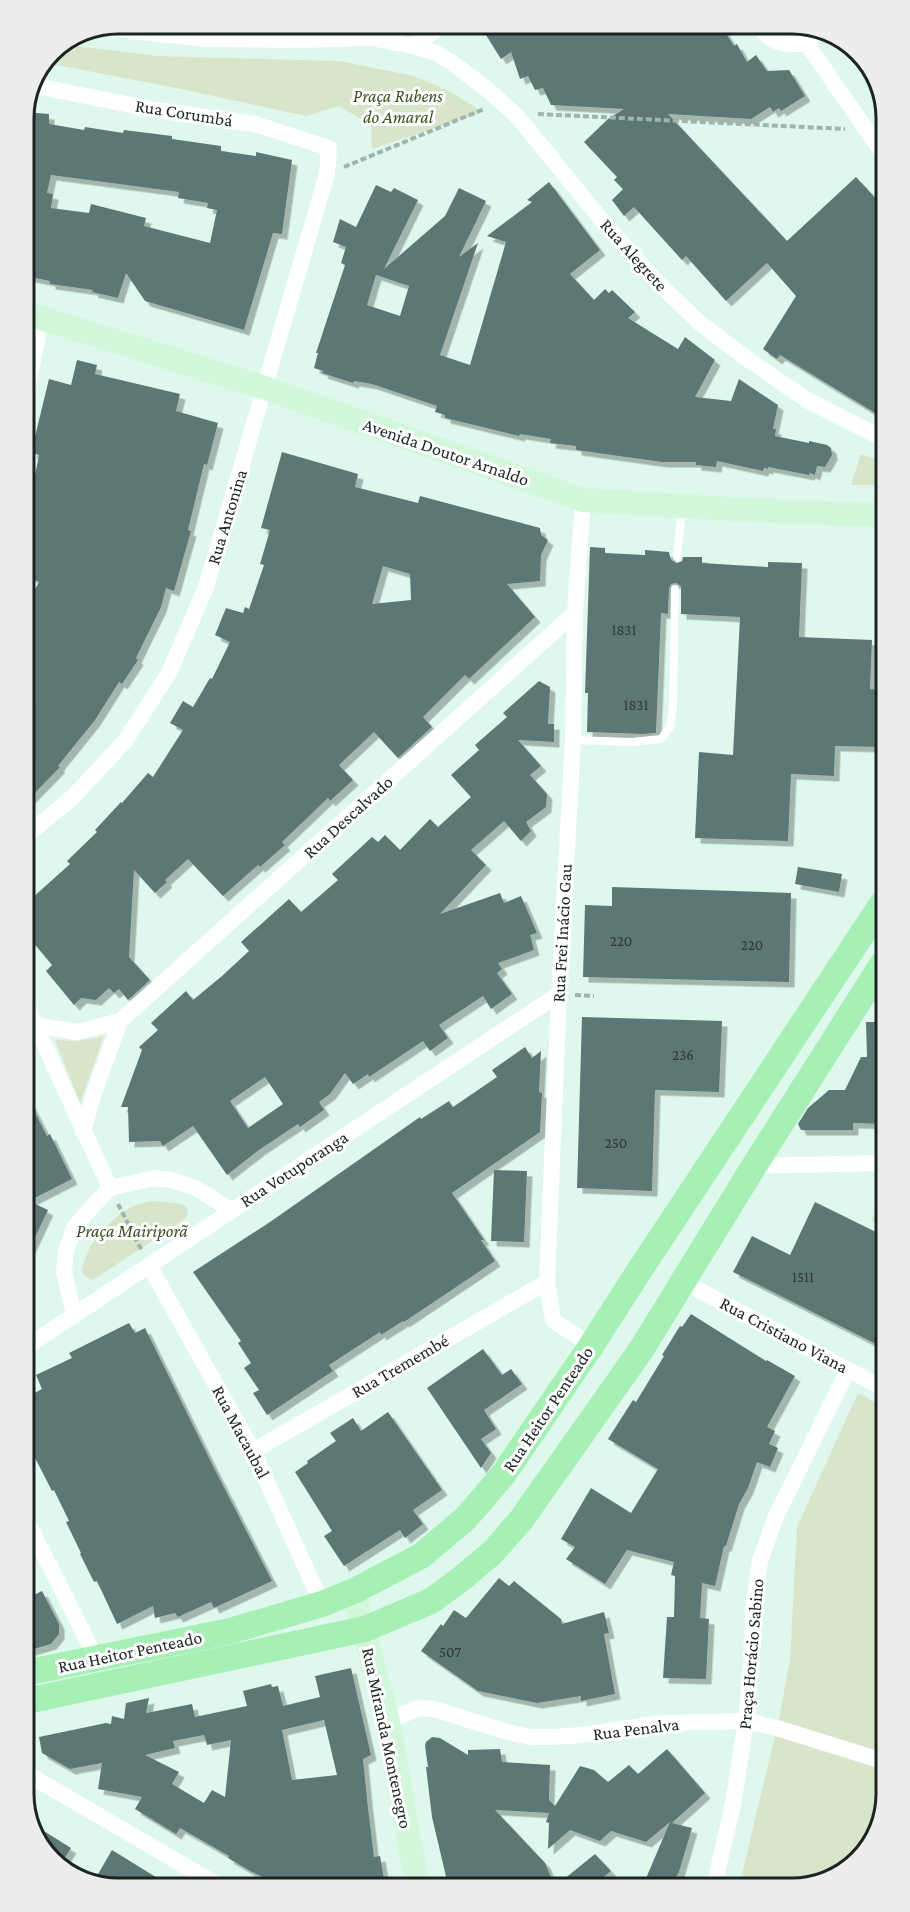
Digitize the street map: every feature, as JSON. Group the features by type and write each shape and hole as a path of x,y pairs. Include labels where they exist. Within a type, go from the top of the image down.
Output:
{"main road":[{"name":"Avenida Doutor Arnaldo","path":"35,318 265,388 583,500 875,515"},
{"name":"Rua Heitor Penteado","path":"34,1671 230,1631 322,1604 354,1591 421,1556 466,1518 503,1475 591,1346 875,915"},
{"name":"Rua Heitor Penteado","path":"34,1699 365,1629 430,1601 493,1552 521,1520 641,1350 875,976"},
{"name":"Rua Miranda Montenegro","path":"354,1591 388,1721 416,1877"}],"street":[{"name":"Rua Alegrete","path":"169,35 204,39 371,38 436,53 503,102 517,116 604,223 657,282 701,324 807,400 875,434"},
{"path":"354,35 358,39"},
{"path":"413,46 429,35"},
{"path":"767,35 779,44 812,38 875,142"},
{"name":"Rua Corumbá","path":"41,87 156,110 255,124 329,148"},
{"name":"Rua Antonina","path":"35,829 73,797 125,741 169,673 206,587 327,174 329,148"},
{"name":"Rua Frei Inácio Gau","path":"583,500 575,613 573,740 559,994 547,1282 553,1320 591,1346"},
{"name":"Rua Descalvado","path":"34,1018 77,1032 120,1021 575,613"},
{"name":"Rua Votuporanga","path":"34,1341 559,994"},
{"name":"Rua Descalvado","path":"83,1132 101,1072 120,1021"},
{"path":"34,1025 110,1188"},
{"path":"754,1166 875,1163"},
{"path":"74,1314 64,1272 66,1250 75,1227 110,1188 154,1178 171,1180 196,1188 231,1210"},
{"name":"Rua Macaubal","path":"149,1265 253,1451 322,1604"},
{"name":"Rua Tremembé","path":"253,1451 547,1282"},
{"name":"Rua Cristiano Viana","path":"684,1282 875,1384"},
{"name":"Praça Horácio Sabino","path":"716,1878 733,1804 746,1721 752,1655 753,1608 760,1561 776,1516 848,1370"},
{"path":"34,1535 96,1658"},
{"name":"Rua Penalva","path":"388,1721 419,1708 434,1709 531,1737 582,1735 662,1723 746,1721 777,1728 875,1759"},
{"path":"34,1778 203,1877"}],"lane":[{"path":"677,557 683,506"},
{"path":"573,740 631,742 661,739 670,727 673,707 675,589"}],"path":[{"path":"327,174 503,102"},
{"path":"517,116 537,114 867,130"},
{"path":"110,1188 149,1265"}],"green space":[{"name":"Praça Rubens do Amaral","path":"77,46 158,56 339,61 414,76 449,91 483,112 372,149 371,125 339,106 306,116 55,65"},
{"path":"861,454 875,459 875,485 851,485"},
{"path":"104,1036 80,1103 55,1040 78,1041"},
{"name":"Praça Mairiporã","path":"153,1201 186,1206 188,1211 185,1219 93,1280 87,1278 82,1272 84,1262 98,1235 130,1208"},
{"path":"858,1393 875,1402 875,1804 867,1831 855,1849 847,1857 824,1871 791,1878 741,1878 777,1728 790,1661 797,1527"}],"building":[{"path":"486,35 727,35 734,46 737,44 747,62 756,55 767,71 789,70 805,96 781,111 779,108 773,112 770,107 751,119 668,114 787,241 856,177 875,198 875,413 780,355 777,359 763,349 796,296 767,263 726,301 686,256 682,260 634,207 624,216 612,200 623,189 614,180 617,177 584,142 608,119 624,109 551,105 543,88 535,90 528,76 520,79 511,52 501,59"},
{"path":"35,113 49,114 49,124 84,130 85,127 123,133 124,130 172,136 172,139 221,146 221,151 256,156 256,152 292,160 282,234 273,233 244,330 145,301 126,273 118,298 92,292 93,290 50,284 50,281 35,278","holes":["51,175 179,192 178,198 208,203 207,208 217,210 210,243 144,226 146,218 91,204 89,213 51,208 53,194 47,193"]},
{"path":"549,182 600,250 570,274 594,300 605,289 609,293 612,290 635,312 628,318 678,349 685,337 715,360 695,397 731,401 739,379 778,405 773,429 776,429 775,436 809,443 809,441 831,448 832,455 825,467 817,466 815,475 810,473 809,475 768,467 763,471 717,461 716,467 696,465 696,462 662,462 576,450 576,446 550,443 551,439 520,434 519,436 445,418 445,415 435,412 437,406 372,384 354,381 353,383 314,368 318,353 316,353 345,265 341,263 346,247 333,242 340,219 356,227 376,185 391,192 394,188 418,200 384,269 445,216 459,188 486,201 459,257 478,243 440,355 470,365 506,242 487,236 532,202 527,200","holes":["376,275 409,286 400,316 367,305"]},
{"path":"77,360 97,365 95,374 180,394 176,411 218,423 207,465 204,464 188,530 191,531 174,591 166,588 161,607 136,658 138,660 122,684 119,682 95,720 58,766 60,767 35,793 35,590 39,582 35,579 35,477 39,455 35,454 35,437 49,379 71,385"},
{"path":"282,452 358,474 355,487 418,503 420,496 540,528 541,535 548,540 541,555 540,581 507,584 535,617 469,679 465,675 423,717 432,727 398,758 374,732 339,765 353,780 330,801 328,798 282,842 285,845 223,896 188,859 165,880 167,882 155,893 134,870 129,957 150,980 128,1000 119,989 114,993 109,988 96,1000 81,998 74,1005 46,971 52,965 35,944 35,896 70,864 67,861 97,832 95,830 148,773 153,777 183,730 170,723 183,701 193,707 210,678 212,679 230,642 215,635 226,608 243,613 245,607 249,609 264,565 260,564 270,530 261,528","holes":["383,566 410,574 411,600 372,604"]},
{"path":"590,547 605,548 605,553 645,555 645,550 669,552 671,560 677,563 682,561 683,557 702,557 702,563 734,565 768,567 768,562 802,563 799,637 872,640 870,689 875,689 875,747 835,746 834,776 791,774 788,841 695,838 699,752 733,755 740,617 681,614 681,586 676,583 671,584 669,589 668,614 661,613 656,733 587,732 588,693 585,693"},
{"path":"539,681 550,687 548,724 554,724 554,742 518,740 541,766 530,775 547,794 546,807 526,822 531,831 521,841 504,821 471,850 486,865 440,914 500,893 504,903 521,896 537,933 530,935 534,950 498,963 502,969 497,973 512,994 491,1009 483,996 439,1025 448,1038 430,1051 423,1041 369,1077 368,1074 353,1084 345,1073 330,1094 319,1102 324,1110 300,1127 298,1124 259,1150 227,1175 193,1126 163,1146 160,1141 129,1142 128,1107 121,1107 142,1050 139,1047 158,1030 151,1023 186,991 193,1000 222,976 249,951 241,942 289,899 301,912 338,880 332,874 372,837 378,842 385,835 400,850 430,819 438,827 471,797 451,775 479,750 475,745 507,717 503,713","holes":["265,1077 283,1104 248,1128 230,1101"]},
{"path":"798,867 842,874 839,892 795,884"},
{"path":"612,887 791,893 789,982 583,977 585,905 612,906"},
{"path":"582,1017 722,1021 719,1092 655,1090 652,1191 577,1188"},
{"path":"866,1022 875,1022 875,1124 853,1123 853,1130 801,1130 798,1124 808,1108 829,1090 845,1090 861,1057 867,1057"},
{"path":"525,1047 532,1058 541,1051 540,1132 452,1193 484,1240 481,1240 495,1261 404,1322 381,1335 380,1332 329,1365 333,1371 267,1415 253,1393 259,1390 244,1368 251,1363 238,1343 241,1341 193,1272 270,1222 420,1117 421,1119 449,1101 453,1107 497,1077 492,1070"},
{"path":"34,1111 47,1136 50,1134 72,1179 34,1198"},
{"path":"494,1170 527,1171 524,1242 491,1241"},
{"path":"815,1202 875,1232 875,1343 733,1272 752,1236 790,1255"},
{"path":"34,1204 48,1210 34,1239"},
{"path":"691,1314 766,1361 795,1376 767,1427 775,1431 769,1444 778,1448 770,1467 757,1462 748,1488 739,1504 726,1546 724,1546 715,1586 702,1583 700,1618 709,1619 706,1679 663,1678 667,1617 674,1617 675,1576 671,1575 674,1562 627,1550 605,1584 566,1559 575,1547 561,1539 591,1488 631,1513 658,1469 608,1439 633,1400 636,1402 680,1326 682,1327"},
{"path":"129,1323 135,1333 145,1328 272,1581 214,1608 211,1602 178,1617 175,1613 155,1618 153,1606 117,1624 97,1581 94,1582 80,1554 66,1522 69,1521 54,1490 52,1491 34,1456 34,1393 42,1389 36,1375 72,1358 69,1353"},
{"path":"483,1349 502,1375 511,1369 522,1384 484,1410 496,1429 481,1439 491,1453 481,1468 427,1388"},
{"path":"388,1412 442,1490 413,1510 423,1524 405,1538 400,1530 344,1566 324,1536 332,1531 295,1472 336,1441 330,1433 353,1418 361,1431"},
{"path":"499,1578 509,1586 514,1581 561,1619 562,1624 604,1612 609,1633 604,1634 615,1694 581,1701 581,1696 537,1703 478,1691 421,1651 454,1610 466,1618"},
{"path":"42,1591 59,1624 59,1634 51,1644 34,1649 34,1595"},
{"path":"351,1668 371,1755 363,1759 374,1857 380,1856 384,1877 263,1877 180,1828 176,1834 135,1809 142,1797 98,1789 102,1763 70,1769 42,1753 39,1737 106,1723 111,1724 112,1716 124,1719 126,1703 149,1698 146,1713 192,1704 195,1717 247,1706 243,1691 271,1684 272,1687 278,1686 283,1706 320,1697 315,1676","holes":["324,1720 337,1775 292,1780 282,1730","204,1735 207,1745 231,1740 225,1797 212,1790 204,1803 172,1784 179,1772 145,1755 175,1748 173,1741"]},
{"path":"432,1737 440,1738 468,1755 468,1750 500,1749 502,1762 550,1765 549,1800 555,1806 580,1766 594,1770 608,1782 629,1765 638,1774 667,1749 705,1793 672,1823 692,1828 679,1872 676,1878 646,1878 670,1822 646,1842 611,1831 600,1841 570,1830 548,1849 549,1823 546,1822 549,1813 495,1810 545,1863 551,1878 446,1877 432,1817 426,1767 428,1767 426,1742"},
{"path":"44,1831 71,1848 65,1858 52,1845"},
{"path":"112,1850 156,1877 113,1877 98,1875"},
{"path":"595,1854 611,1871 603,1878 566,1878"}]}
